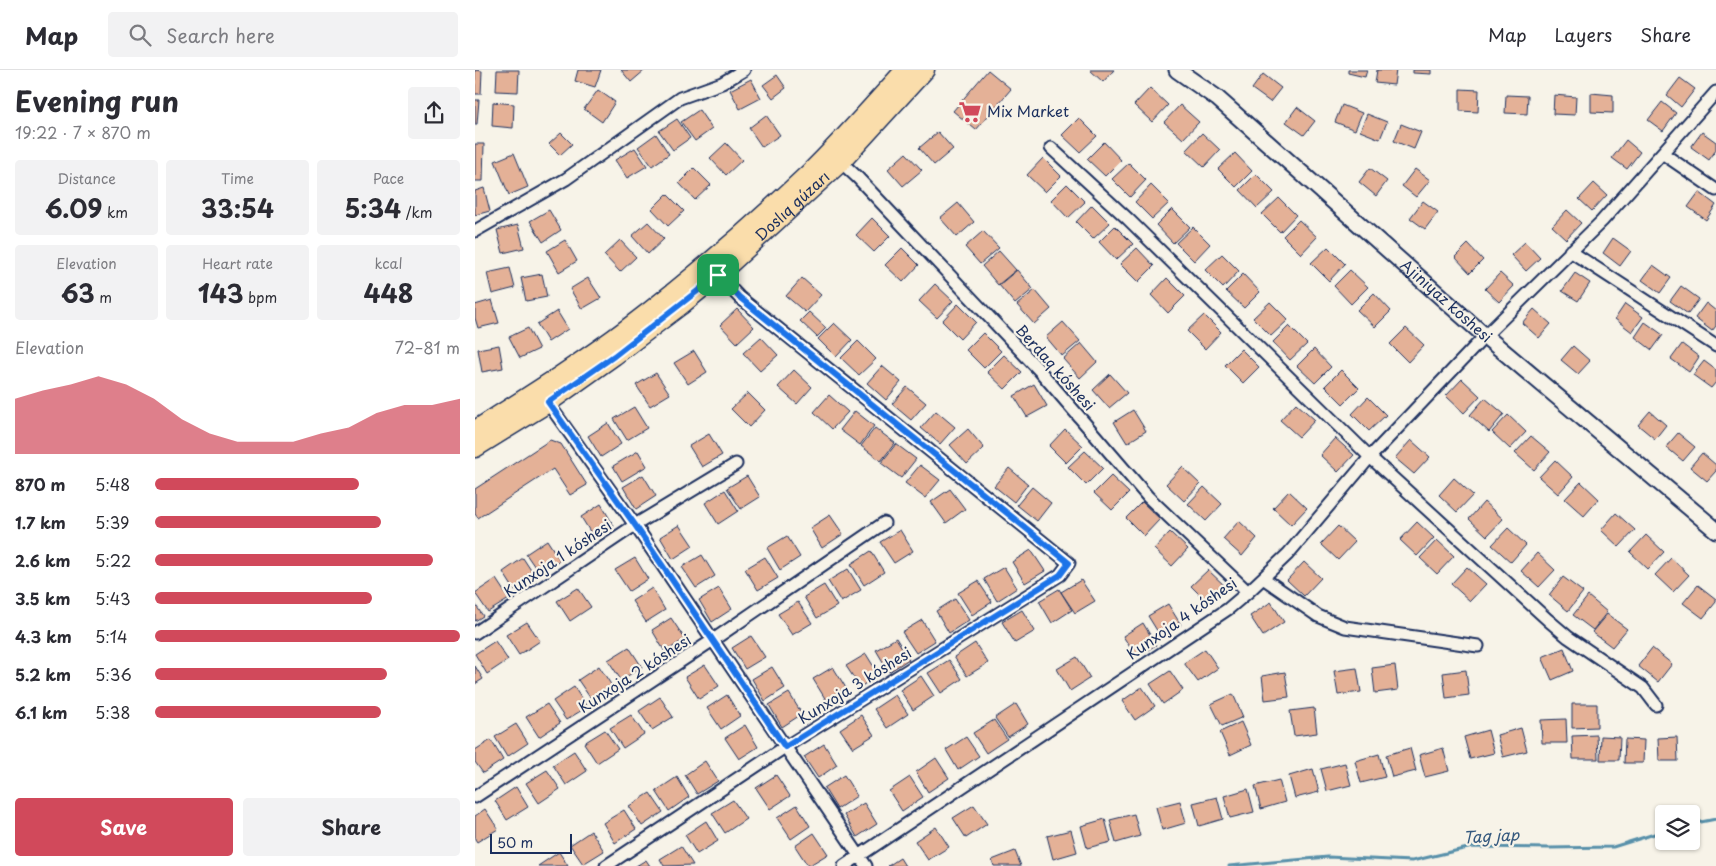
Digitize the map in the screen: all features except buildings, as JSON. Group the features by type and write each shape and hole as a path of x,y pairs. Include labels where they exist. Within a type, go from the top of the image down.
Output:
{"main road":[{"name":"Doslıq gúzarı","path":"477,424 519,402 620,333 683,285 811,171 905,70"},
{"name":"Doslıq gúzarı","path":"475,448 548,402 614,356 718,275 841,162 925,70"}],"street":[{"path":"475,231 567,179 680,98 723,83 744,70"},
{"name":"Ajiniyaz kóshesi","path":"1177,70 1217,98 1485,336 1716,530"},
{"name":"Kunxoja 4 kóshesi","path":"844,866 1228,609 1248,592 1288,554 1370,457 1485,336 1602,221 1716,92"},
{"path":"1051,148 1128,219 1370,457 1548,620 1569,637 1643,688 1656,705"},
{"path":"1662,153 1716,190"},
{"name":"Berdaq kóshesi","path":"841,162 1039,370 1148,498 1248,592"},
{"path":"1571,250 1716,346"},
{"name":"Kunxoja 3 kóshesi","path":"606,866 785,747 1060,575 1069,563 739,297 718,275"},
{"path":"548,402 635,525 866,866"},
{"name":"Kunxoja 1 kóshesi","path":"475,633 635,525 736,464"},
{"name":"Kunxoja 2 kóshesi","path":"475,797 713,640 884,523"},
{"path":"1263,578 1318,616 1345,627 1478,646"}],"waterway":[{"name":"Tag jap","path":"1700,822 1716,819"},
{"name":"Tag jap","path":"1229,866 1328,857 1412,861 1472,847 1613,847 1655,834"}],"place":[{"name":"Mix Market","path":"970,112"}],"route":[{"path":"718,275 739,297 1069,563 1060,575 785,747 635,525 548,402 614,356 718,275"}]}
